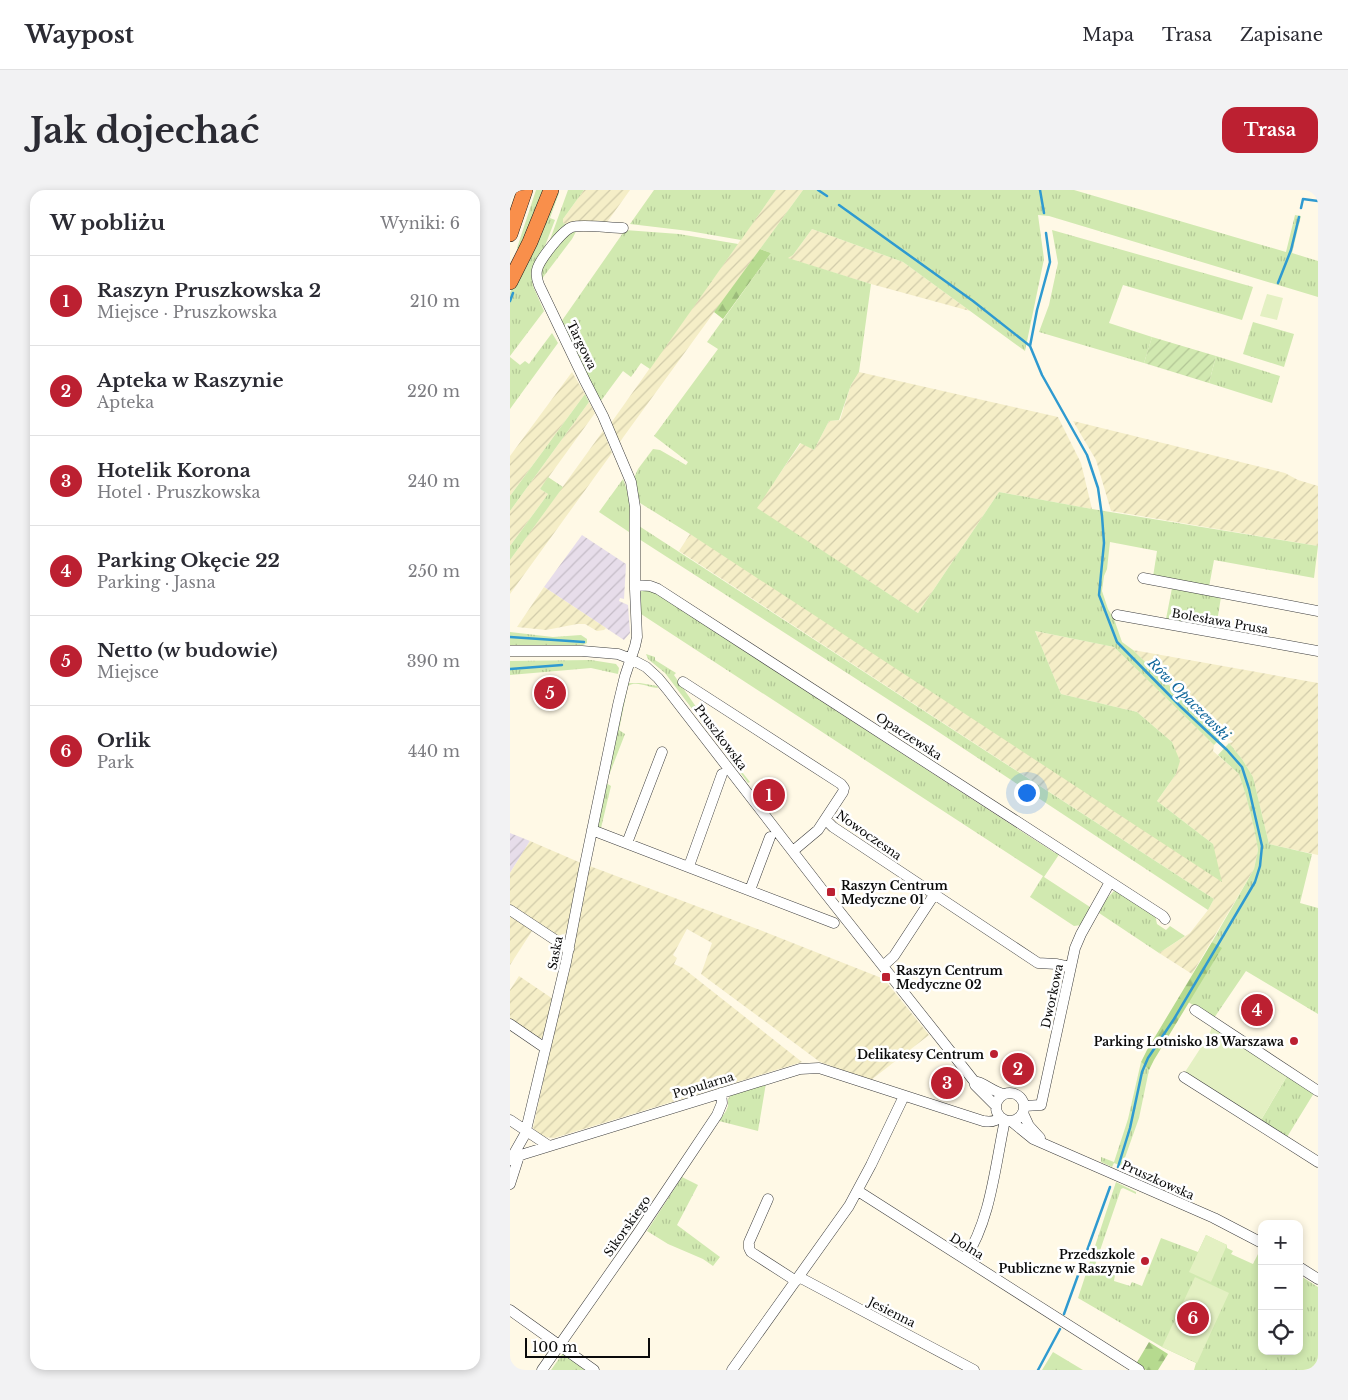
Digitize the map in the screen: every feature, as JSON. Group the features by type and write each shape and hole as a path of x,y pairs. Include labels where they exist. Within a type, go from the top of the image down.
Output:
{"highway":[{"path":"510,234 525,190"},
{"path":"510,282 530,242 551,190"}],"street":[{"name":"Targowa","path":"623,228 578,226 569,228 539,266 537,275 538,283 603,416 631,482 634,503 635,585"},
{"path":"1144,578 1318,611"},
{"path":"631,659 637,637 635,585"},
{"name":"Opaczewska","path":"635,585 650,586 658,589 1165,919"},
{"name":"Bolesława Prusa","path":"1117,615 1318,651"},
{"name":"Pruszkowska","path":"510,651 601,652 618,654 646,667 662,682 792,851 974,1081 975,1085 996,1106"},
{"name":"Saska","path":"510,1184 513,1158 526,1130 568,949 618,704 631,659"},
{"name":"Nowoczesna","path":"683,682 843,786 843,792 826,820 833,826 1038,963 1070,967"},
{"path":"627,843 662,752"},
{"path":"689,866 722,774"},
{"path":"792,851 816,832 826,820"},
{"path":"592,830 834,923"},
{"path":"750,890 770,836"},
{"name":"Dworkowa","path":"1023,1109 1041,1105 1076,945 1110,882"},
{"path":"883,966 894,956 934,895"},
{"path":"510,910 568,949"},
{"path":"1195,1010 1318,1091"},
{"path":"510,1024 545,1048"},
{"name":"Popularna","path":"513,1158 800,1068 819,1068 983,1121 1005,1119"},
{"path":"1184,1077 1318,1162"},
{"name":"Pruszkowska","path":"974,1081 982,1082 997,1092 1004,1094"},
{"name":"Sikorskiego","path":"542,1370 668,1188 716,1114 722,1103 721,1093"},
{"path":"1011,1093 1017,1095 1022,1100 1023,1109 1018,1118 1005,1119 997,1112 996,1106 998,1100 1004,1094 1011,1093"},
{"path":"732,1370 849,1206 904,1096"},
{"name":"Pruszkowska","path":"1023,1109 1027,1124 1042,1142"},
{"path":"965,1259 981,1226 989,1198 1005,1119"},
{"name":"Pruszkowska","path":"1005,1119 1033,1139 1214,1218 1258,1241"},
{"path":"510,1120 549,1146"},
{"name":"Dolna","path":"858,1191 1139,1370"},
{"name":"Jesienna","path":"768,1199 750,1242 749,1248 752,1252 798,1279 974,1370"},
{"path":"1303,1270 1318,1279"},
{"path":"510,1310 594,1370"}],"shaded area":[{"path":"584,190 630,190 605,225 563,223 563,219"},
{"path":"776,190 803,190 619,443 611,423"},
{"path":"812,229 903,262 970,311 786,258 793,255"},
{"path":"572,372 585,394 510,496 510,456"},
{"path":"859,372 1058,417 1081,463 1092,509 999,492 918,613 756,508 801,443 814,450 829,421 840,420 851,385"},
{"path":"589,402 595,413 540,489 548,494 510,546 510,511"},
{"path":"1073,421 1285,473 1298,480 1318,486 1318,546 1111,511 1096,460"},
{"path":"603,431 612,453 510,594 510,560"},
{"path":"690,534 1213,844 1157,801 1176,774 1179,762 1172,742 1137,712 1061,694 1035,631 1114,647 1214,745 1213,751 1239,774 1254,828 1258,850 1254,869 1192,974 1159,953 1190,933 1214,899 679,551"},
{"path":"582,535 626,564 624,599 620,598 619,601 628,605 630,633 624,640 544,587"},
{"path":"544,587 606,628 597,631 585,624 546,630 517,627"},
{"path":"1133,650 1318,683 1318,855 1269,844 1253,777 1229,743 1233,742 1222,737"},
{"path":"510,833 530,841 510,873"},
{"path":"530,841 581,863 566,933 559,936 510,904 510,873"},
{"path":"587,865 884,979 929,1035 871,1080 820,1062 701,974 712,943 687,929 673,955 677,958 674,964 683,968 802,1062 554,1138 545,1137 533,1128 571,953"},
{"path":"510,916 532,931 510,965"},
{"path":"519,976 553,999 543,1038 536,1038 510,1019 510,990"}],"green space":[{"path":"536,190 545,190 518,249 517,248"},
{"path":"568,190 584,190 563,219 563,223 572,224 547,248"},
{"path":"654,190 776,190 741,240 630,224"},
{"path":"803,190 1074,190 1286,252 1295,215 1301,216 1292,253 1318,261 1318,297 1049,216 1038,215 1044,259 1025,351 903,262 812,229 793,255 788,258 871,284 859,372 851,385 839,420 829,421 814,450 800,443 757,508 918,613 999,492 1318,546 1314,578 1214,560 1209,587 1153,577 1157,551 1110,542 1102,591 1122,642 1133,650 1222,737 1214,745 1114,647 1035,631 1061,694 1137,712 1172,742 1180,761 1176,774 1157,801 1213,844 1222,882 640,503 634,478 638,469 653,449 660,450 686,465 688,462 654,436 718,349 707,342 771,253 760,249"},
{"path":"556,192 559,193 550,218 555,220 543,251 534,264 531,273 533,286 544,311 510,356 510,293"},
{"path":"578,228 541,280 541,267 565,235"},
{"path":"625,230 679,234 738,244 650,369 641,363 631,377 623,371 600,402 561,322"},
{"path":"1052,230 1253,287 1242,320 1123,285 1109,323 1152,337 1144,363 1039,332 1049,305 1058,263"},
{"path":"760,249 771,253 723,319 714,312"},
{"path":"1267,294 1283,298 1277,320 1260,316"},
{"path":"1253,322 1294,334 1284,367 1243,354"},
{"path":"552,333 558,343 510,409 510,357 520,365 525,361 529,364"},
{"path":"1152,337 1216,356 1209,383 1144,363"},
{"path":"1216,356 1280,376 1272,403 1209,383"},
{"path":"585,394 589,402 510,511 510,496"},
{"path":"548,477 563,487 510,560 510,546 548,494 540,489"},
{"path":"623,479 630,498 629,532 599,512"},
{"path":"639,526 1214,899 1208,910 934,729 639,539"},
{"path":"1172,588 1221,597 1216,628 1166,619"},
{"path":"649,589 1055,853 1060,853 1044,877 1090,907 1081,925 1074,926 1030,897 1043,876 639,614 638,596 642,590"},
{"path":"510,632 553,637 581,635 587,639 587,643 583,645 510,645"},
{"path":"646,654 655,657 655,660 676,673 674,675 701,714 714,737 750,782 748,783 665,673 648,659"},
{"path":"591,660 616,664 619,668 618,674 591,668 510,675 510,661"},
{"path":"627,683 640,683 657,686 658,688 639,684 628,686 619,730 625,734 606,783 611,786 601,828 596,826"},
{"path":"1229,743 1253,777 1269,844 1312,854 1300,903 1318,908 1318,1014 1246,971 1214,1018 1188,1002 1221,949 1212,942 1254,869 1258,850 1239,774 1218,755"},
{"path":"1114,891 1121,892 1155,915 1157,924 1166,930 1170,926 1185,936 1159,953 1099,913 1107,898"},
{"path":"1212,942 1222,948 1149,1070 1141,1062"},
{"path":"1212,1027 1287,1076 1261,1120 1185,1072 1209,1035"},
{"path":"1141,1062 1149,1070 1139,1118 1122,1166 1114,1163 1112,1167 1101,1162 1101,1157 1114,1162 1128,1119"},
{"path":"1287,1076 1314,1093 1287,1137 1261,1120"},
{"path":"766,1083 758,1131 719,1121 726,1111 728,1099 732,1094"},
{"path":"682,1177 698,1185 677,1225 720,1257 713,1266 703,1259 668,1244 647,1231"},
{"path":"1116,1182 1136,1192 1136,1194 1123,1188 1121,1189 1093,1271 1107,1275 1108,1272 1115,1275 1114,1281 1130,1286 1132,1282 1142,1286 1161,1238 1198,1252 1206,1235 1227,1245 1227,1248 1233,1251 1231,1254 1253,1264 1258,1254 1258,1355 1303,1355 1303,1278 1318,1287 1318,1370 1194,1370 1196,1363 1162,1347 1078,1298"},
{"path":"1206,1235 1227,1245 1211,1282 1189,1272"},
{"path":"1195,1277 1229,1293 1197,1363 1162,1347"},
{"path":"1149,1342 1168,1354 1158,1370 1146,1370 1136,1364"},
{"path":"1053,1352 1083,1370 1042,1370"},
{"path":"563,1353 586,1370 551,1370"}],"waterway":[{"path":"818,190 827,196"},
{"name":"Rów Opaczewski","path":"1040,190 1044,213"},
{"path":"1301,208 1303,199 1318,201"},
{"path":"839,205 973,301 1030,346"},
{"path":"1278,283 1291,250 1299,217"},
{"name":"Rów Opaczewski","path":"1046,233 1050,262 1037,310 1030,346 1042,375 1087,455 1098,488 1104,543 1099,595 1117,642 1242,767 1262,846 1260,866 1255,882 1174,1019 1148,1058 1142,1072 1130,1128 1118,1167"},
{"path":"510,301 513,293"},
{"path":"510,637 584,642"},
{"path":"510,669 562,665"},
{"name":"Rów Opaczewski","path":"1064,1314 1110,1187"},
{"name":"Rów Opaczewski","path":"1038,1370 1060,1329"}],"place":[{"name":"Netto (w budowie)","path":"550,693"},
{"name":"Raszyn Pruszkowska 2","path":"769,795"},
{"name":"Raszyn Centrum Medyczne 01","path":"831,892"},
{"name":"Raszyn Centrum Medyczne 02","path":"886,977"},
{"name":"Parking Okęcie 22","path":"1257,1010"},
{"name":"Parking Lotnisko 18 Warszawa","path":"1294,1041"},
{"name":"Delikatesy Centrum","path":"994,1054"},
{"name":"Apteka w Raszynie","path":"1018,1069"},
{"name":"Hotelik Korona","path":"947,1083"},
{"name":"Przedszkole Publiczne w Raszynie","path":"1145,1261"},
{"name":"Orlik","path":"1193,1318"}]}
